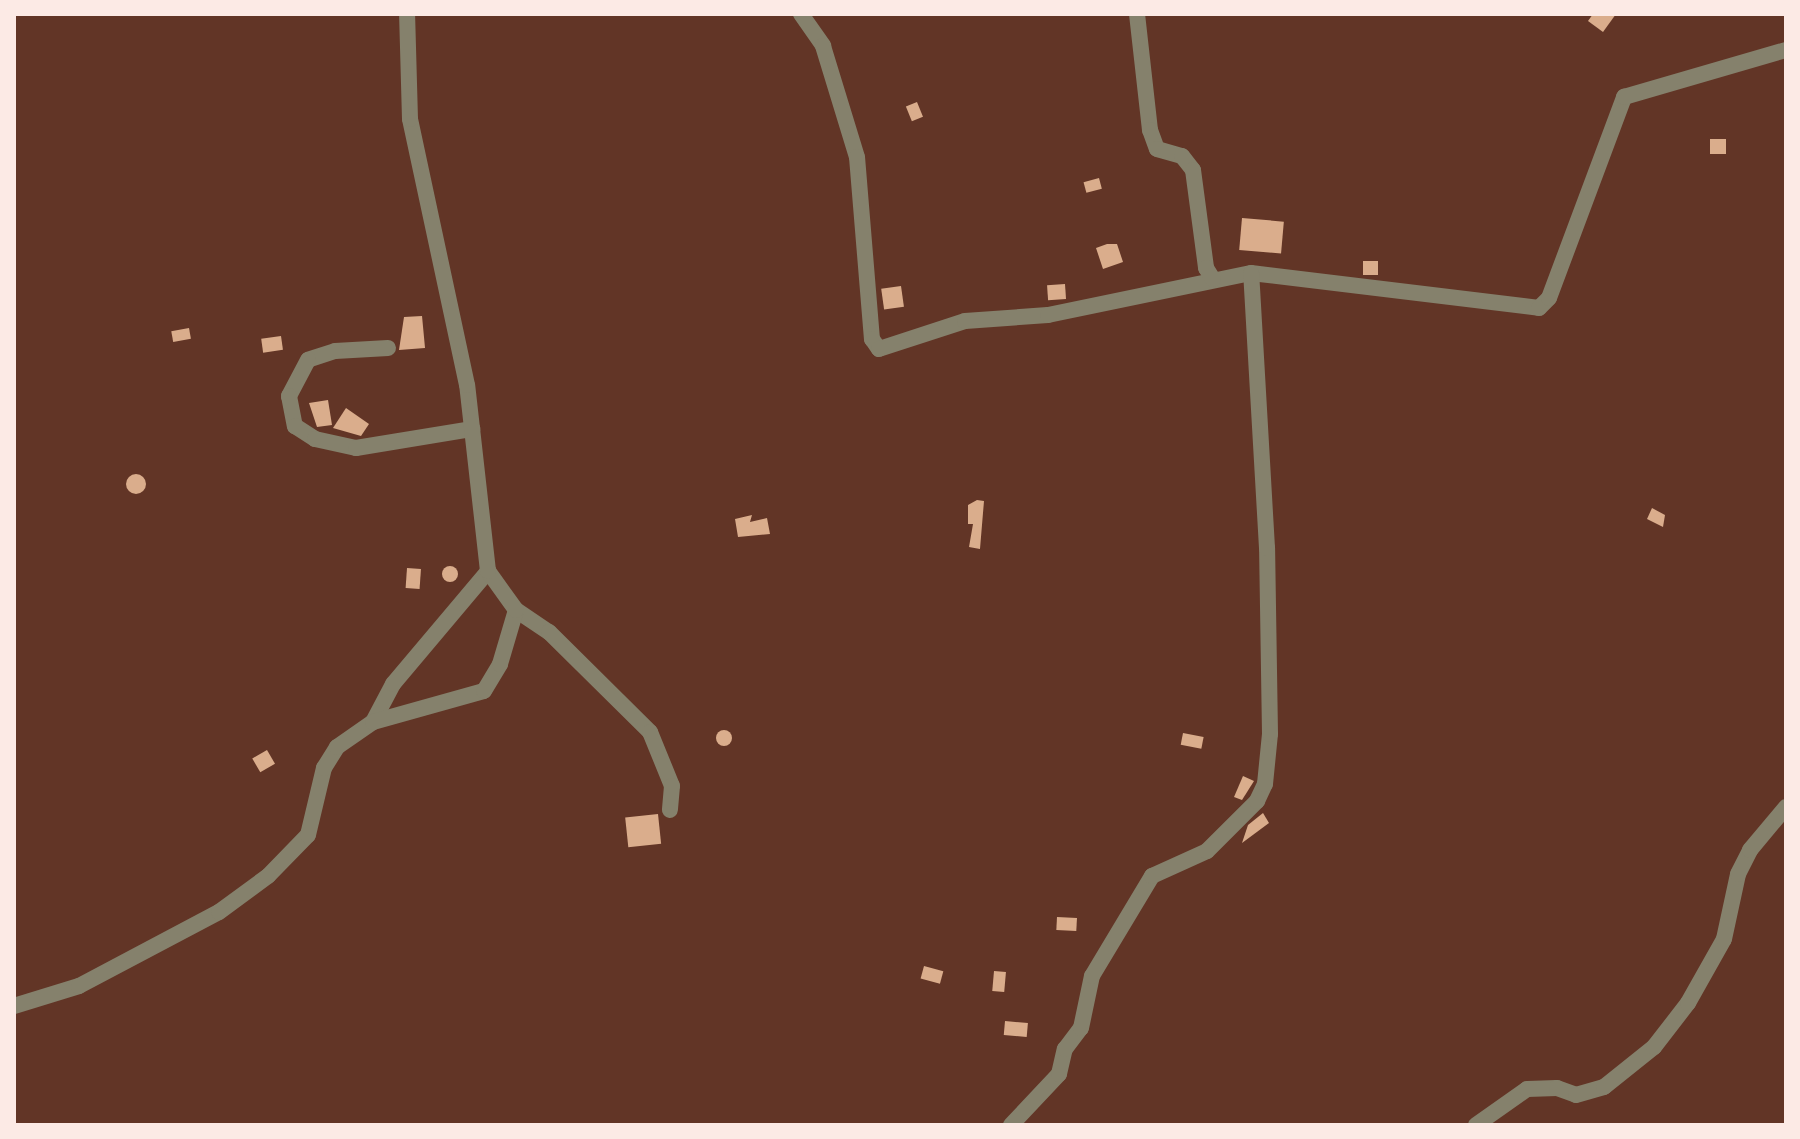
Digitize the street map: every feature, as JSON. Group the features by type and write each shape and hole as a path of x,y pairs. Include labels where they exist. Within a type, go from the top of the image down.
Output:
{"street":[{"path":"407,14 410,119 455,323 472,429 488,571 516,610 549,632 650,732 672,786 670,810"},
{"path":"801,14 823,46 857,157 872,339 879,349 965,321 1048,315 1251,273 1539,308 1549,298 1624,97 1786,50"},
{"path":"1137,14 1150,130 1157,149 1182,156 1193,170 1206,268 1213,279"},
{"path":"1011,1125 1059,1074 1065,1049 1081,1028 1092,976 1152,876 1207,851 1257,801 1265,784 1270,734 1267,548 1251,273"},
{"path":"388,348 335,351 308,360 289,396 295,426 315,439 356,448 472,429"},
{"path":"373,722 393,684 488,571"},
{"path":"14,1006 79,986 219,912 268,876 308,835 330,756 373,722 489,688 516,610"},
{"path":"1476,1125 1489,1110 1527,1089 1557,1088 1576,1095 1604,1087 1654,1047 1688,1003 1724,939 1738,874 1750,850 1786,807"}],"building":[{"path":"1593,14 1616,14 1603,32 1588,21"},
{"path":"917,102 923,117 912,121 906,106"},
{"path":"1710,139 1726,139 1726,154 1710,154"},
{"path":"1099,178 1102,189 1086,193 1084,182"},
{"path":"1242,218 1284,222 1281,254 1239,250"},
{"path":"1117,244 1123,262 1103,269 1096,248"},
{"path":"1363,261 1378,261 1378,275 1363,275"},
{"path":"1065,284 1066,299 1048,300 1047,285"},
{"path":"901,286 904,307 884,310 881,289"},
{"path":"422,316 425,348 399,350 404,317"},
{"path":"189,328 191,339 173,342 171,331"},
{"path":"281,336 283,350 263,353 261,339"},
{"path":"328,400 332,425 317,427 309,403"},
{"path":"346,408 369,424 361,436 333,428"},
{"path":"136,474 143,477 146,484 143,491 136,494 129,491 126,484 129,477"},
{"path":"977,500 984,501 980,549 969,547 973,524 968,524 968,505"},
{"path":"1652,508 1665,515 1663,527 1647,519"},
{"path":"752,515 750,522 767,518 770,534 738,537 735,519"},
{"path":"450,566 456,568 456,580 450,582 444,580 442,574 444,568"},
{"path":"407,568 421,569 420,589 406,588"},
{"path":"724,730 732,738 724,746 716,738"},
{"path":"1183,733 1204,737 1201,749 1181,745"},
{"path":"267,750 275,764 260,772 252,758"},
{"path":"1243,776 1254,781 1242,800 1234,797"},
{"path":"1263,813 1269,823 1242,843 1248,825"},
{"path":"658,814 661,844 628,847 625,817"},
{"path":"1057,917 1077,918 1076,931 1056,930"},
{"path":"924,966 943,971 940,984 921,979"},
{"path":"994,971 1006,972 1004,992 992,991"},
{"path":"1005,1021 1028,1023 1027,1037 1004,1035"}]}
